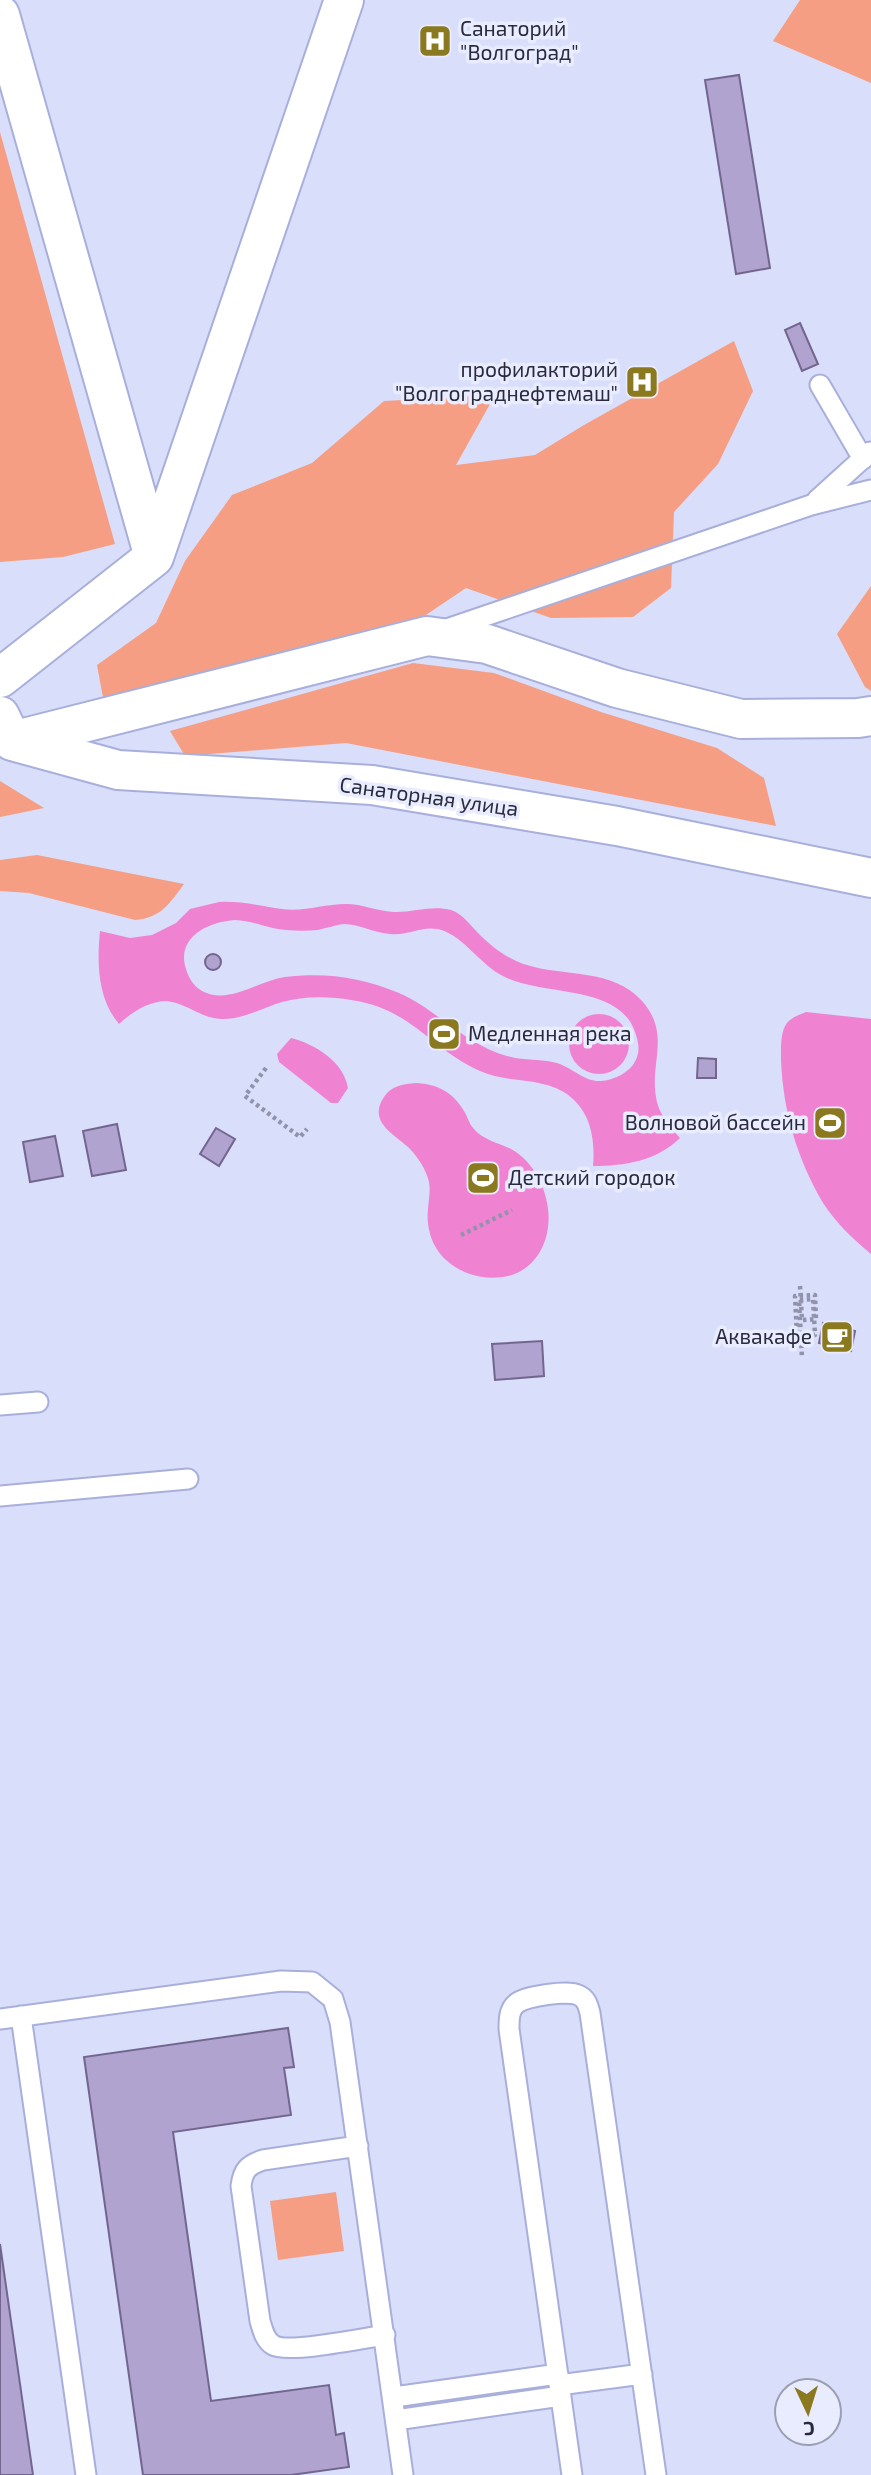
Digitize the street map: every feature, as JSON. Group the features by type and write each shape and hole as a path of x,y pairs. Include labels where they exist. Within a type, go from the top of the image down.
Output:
{"street":[{"path":"0,678 154,557 344,0"},
{"path":"0,15 154,557"},
{"path":"4,733 426,636 487,644 617,688 741,719 871,716"},
{"name":"Санаторная улица","path":"4,733 118,770 372,785 617,826 871,877"}],"lane":[{"path":"811,505 867,455 820,385"},
{"path":"426,636 811,505 871,490"},
{"path":"0,1405 38,1402"},
{"path":"0,1496 188,1479"},
{"path":"0,2019 281,1981 312,1982 333,1999 340,2022 403,2475"},
{"path":"572,2475 509,2029 509,2015 516,2004 527,1998 564,1993 578,1994 588,2002 656,2475"},
{"path":"21,2016 86,2475"},
{"path":"358,2146 263,2160 251,2164 243,2172 241,2186 260,2322 265,2337 275,2347 292,2349 385,2335"},
{"path":"394,2397 559,2385 642,2374"},
{"path":"396,2420 559,2385"}],"path":[{"path":"266,1068 245,1096 300,1137 307,1129"},
{"path":"460,1235 512,1210"},
{"path":"800,1286 801,1297 802,1308 802,1320 816,1319 815,1295 805,1295 795,1296 797,1336 806,1336 815,1335 814,1323 813,1311 813,1299 799,1300 801,1330 801,1339 802,1349 802,1358"}],"shaded area":[{"path":"800,0 871,0 871,83 773,41"},
{"path":"0,132 115,544 63,557 0,562"},
{"path":"734,341 753,391 718,464 674,512 671,588 633,617 551,618 466,588 408,627 104,703 97,665 156,623 185,561 232,495 312,463 384,401 495,395 456,465 535,455"},
{"path":"871,586 871,691 865,687 837,634"},
{"path":"413,663 494,673 601,712 717,748 764,778 776,826 346,743 185,756 170,731"},
{"path":"0,781 44,808 0,817"},
{"path":"37,855 184,884 158,913 135,920 29,893 0,891 0,860"},
{"name":"Медленная река","path":"227,902 290,910 346,904 393,912 451,910 466,920 495,948 520,963 617,983 642,1001 656,1025 657,1103 665,1119 680,1138 661,1152 639,1161 593,1166 593,1140 589,1123 581,1108 565,1093 554,1087 480,1071 462,1062 405,1020 372,1005 351,1000 325,997 299,999 229,1019 203,1015 176,1003 161,1001 138,1010 119,1024 106,1003 100,979 100,931 130,938 152,935 176,923 190,909","holes":["242,921 294,931 318,930 344,924 390,934 431,928 446,932 505,977 521,983 597,999 613,1006 626,1017 635,1032 637,1057 632,1066 622,1074 609,1080 594,1081 556,1063 514,1058 492,1051 399,993 343,977 285,977 224,995 214,995 201,990 195,986 187,972 184,960 189,942 195,934 213,924"]},
{"name":"Волновой бассейн","path":"806,1012 871,1019 871,1254 845,1230 823,1203 799,1152 788,1116 782,1079 781,1041 787,1023"},
{"path":"599,1014 620,1023 629,1044 620,1065 599,1074 578,1065 569,1044 578,1023"},
{"path":"291,1038 319,1050 341,1070 348,1088 338,1103 331,1103 279,1062 277,1054"},
{"name":"Детский городок","path":"416,1083 438,1087 450,1094 460,1104 478,1133 520,1155 535,1172 548,1205 548,1227 538,1254 523,1270 500,1277 475,1276 451,1264 432,1241 428,1220 430,1186 426,1173 408,1147 384,1126 379,1113 380,1105 390,1090"},
{"path":"336,2192 344,2251 278,2260 270,2201"}],"building":[{"path":"739,75 770,268 736,274 705,80"},
{"path":"800,323 818,364 802,371 785,330"},
{"path":"213,954 221,962 213,970 205,962"},
{"path":"698,1058 716,1059 716,1078 697,1078"},
{"path":"117,1124 126,1170 92,1176 83,1131"},
{"path":"216,1128 235,1139 219,1166 200,1154"},
{"path":"55,1136 63,1176 30,1182 23,1142"},
{"name":"Аквакафе","path":"823,1323 855,1331 851,1351 819,1343"},
{"path":"542,1341 544,1376 495,1380 492,1344"},
{"path":"288,2028 294,2067 284,2068 291,2115 173,2132 211,2401 329,2385 336,2435 344,2433 349,2467 291,2475 143,2475 84,2057"},
{"path":"0,2244 33,2475 0,2475"}],"place":[{"name":"Санаторий \"Волгоград\"","path":"435,41"},
{"name":"профилакторий \"Волгограднефтемаш\"","path":"642,382"},
{"name":"Медленная река","path":"444,1034"},
{"name":"Волновой бассейн","path":"830,1123"},
{"name":"Детский городок","path":"483,1178"},
{"name":"Аквакафе","path":"837,1337"}]}
